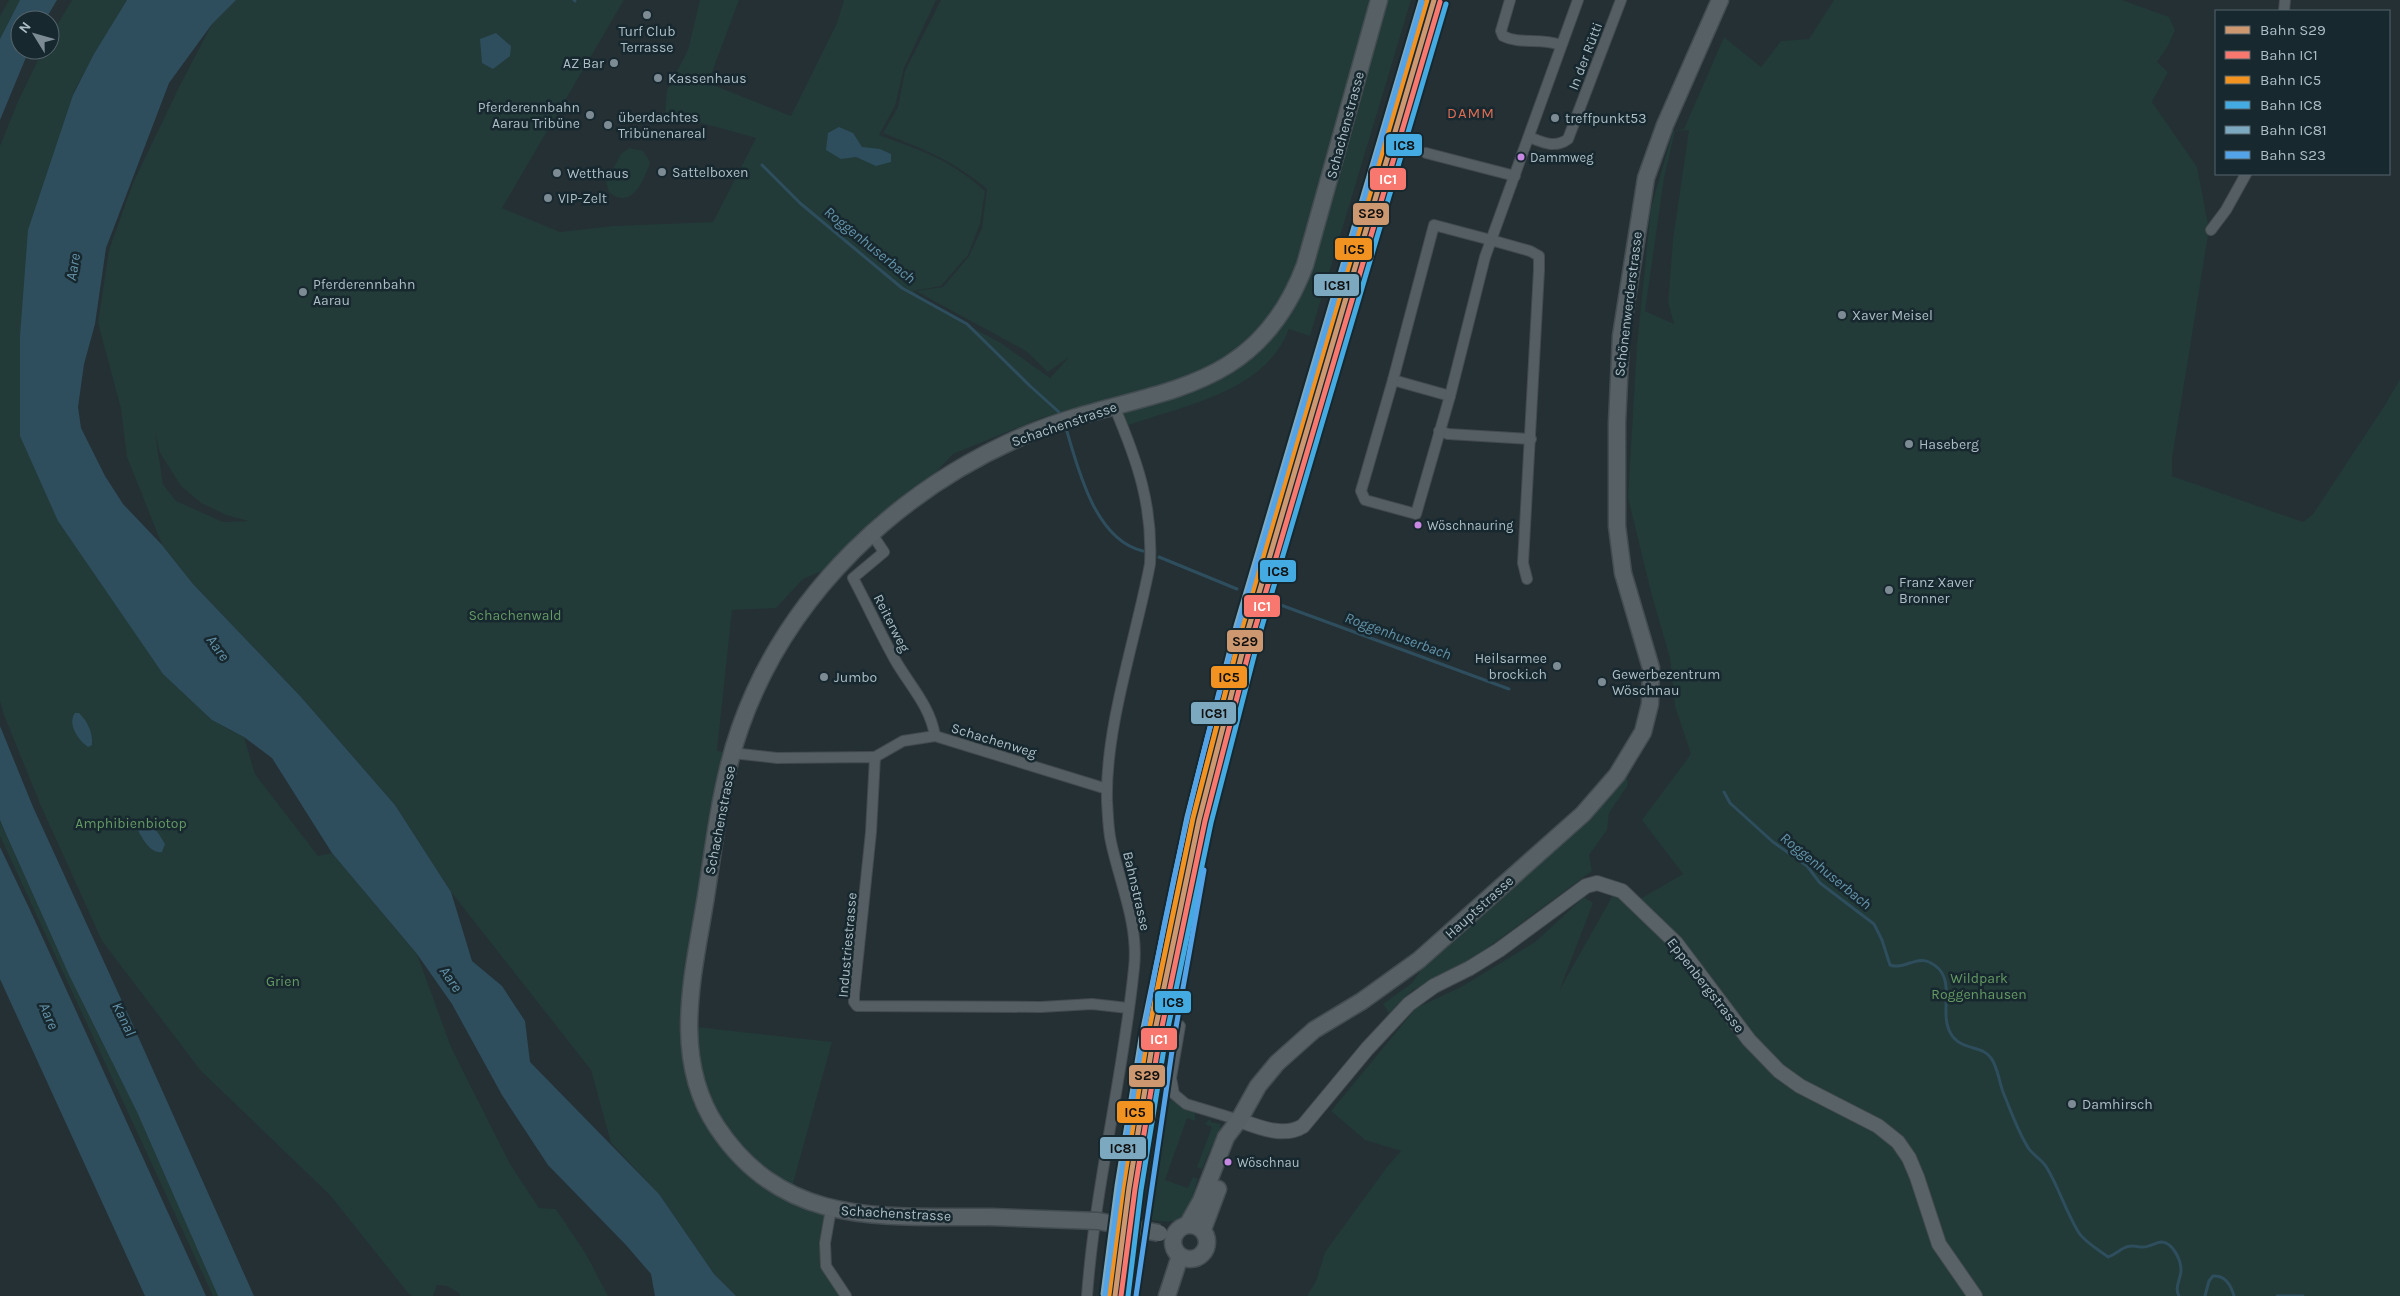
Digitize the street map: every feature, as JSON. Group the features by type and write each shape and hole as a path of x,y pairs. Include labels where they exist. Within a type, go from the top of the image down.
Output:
{"main road":[{"name":"Schachenstrasse","path":"1166,1235 1098,1221 863,1214 832,1209 793,1195 752,1169 729,1144 714,1123 697,1087 688,1026 692,984 722,792 732,753 750,704 781,643 824,582 872,534 907,505 973,460 1029,434 1114,406 1181,388 1224,369 1256,345 1280,317 1293,295 1308,256 1379,0"},
{"name":"Schönenwerderstrasse","path":"1647,649 1623,573 1619,552 1616,423 1621,336 1646,178 1665,125 1720,0"},
{"name":"Hauptstrasse","path":"1195,1226 1236,1141 1239,1120 1258,1086 1287,1052 1314,1030 1362,1001 1419,960 1576,820 1606,789 1637,742 1647,719 1652,686 1647,649"},
{"path":"1195,1226 1208,1238 1208,1244 1203,1254 1187,1257 1175,1249 1166,1235 1179,1228 1195,1226"},
{"path":"1167,1296 1187,1257"},
{"path":"1177,1296 1187,1257"}],"street":[{"path":"1510,0 1501,31 1503,36 1510,40 1548,40 1562,45"},
{"path":"1526,578 1523,563 1539,256 1530,251 1491,240 1434,225 1361,491 1365,500 1416,514 1450,396 1491,240 1578,0"},
{"name":"In der Rütti","path":"1529,137 1550,144 1562,144 1568,139 1622,0"},
{"path":"1426,153 1515,176"},
{"path":"2211,230 2226,210 2245,175"},
{"path":"1393,380 1450,396"},
{"name":"Bahnstrasse","path":"1087,1296 1091,1238 1134,967 1133,925 1111,841 1107,790 1109,758 1150,564 1150,523 1145,493 1114,406"},
{"path":"1439,431 1448,434 1531,438"},
{"name":"Reiterweg","path":"872,534 884,552 853,578 894,658 926,707 931,718 935,736"},
{"name":"Schachenweg","path":"875,756 903,741 935,736 1107,790"},
{"path":"732,753 777,758 875,756"},
{"name":"Industriestrasse","path":"875,756 871,832 854,995 855,1004 861,1007 873,1008 1041,1007 1092,1004 1128,1008"},
{"name":"Eppenbergstrasse","path":"1239,1120 1261,1128 1288,1131 1296,1130 1303,1126 1366,1049 1409,1004 1434,986 1470,968 1499,950 1586,886 1597,883 1608,885 1622,891 1676,943 1749,1040 1774,1066 1800,1086 1878,1126 1898,1142 1909,1158 1917,1177 1939,1244 1975,1296"},
{"path":"1180,1026 1171,1078 1174,1094 1186,1104 1239,1120"},
{"path":"832,1209 825,1243 826,1266 846,1296"}],"green space":[{"path":"9,0 20,0 15,10 10,10 10,20 0,39 0,16"},
{"name":"Grien","path":"72,0 127,0 74,91 58,146 20,336 212,720 244,737 255,774 318,856 332,853 417,954 451,1047 510,1164 539,1208 556,1209 586,1254 608,1296 460,1296 459,1293 447,1286 437,1285 433,1296 412,1296 408,1293 330,1195 201,1071 102,941 40,804 0,701 0,146 18,101 38,60 60,60 60,20"},
{"name":"Schachenwald","path":"236,0 624,0 502,208 560,232 613,226 713,222 756,138 665,113 667,90 688,50 700,0 739,0 708,83 791,116 837,23 844,0 936,0 904,68 895,106 879,135 922,151 947,163 985,191 980,224 968,255 941,286 913,291 945,313 1001,343 1050,378 1069,357 1048,372 1026,351 916,291 943,287 969,256 982,228 987,189 961,170 925,150 883,133 898,107 905,71 941,0 1372,0 1302,255 1288,294 1262,331 1206,375 1044,417 953,454 937,471 875,522 829,568 803,579 776,608 732,610 717,751 732,753 688,1026 832,1042 792,1187 831,1209 824,1258 846,1296 736,1296 714,1274 659,1194 611,1143 591,1070 451,892 395,805 301,697 193,584 162,545 127,457 121,409 98,323 109,250 133,183 180,85 212,24","holes":["155,433 160,453 181,486 201,503 226,515 248,521 223,522 176,501 163,484"]},
{"path":"1384,0 1411,0 1310,336 1289,329 1278,350 1262,368 1243,382 1198,402 1129,425 1123,417 1126,409 1176,395 1218,378 1255,353 1289,314"},
{"name":"Wildpark Roggenhausen","path":"1834,0 2122,0 2169,17 2175,30 2168,46 2157,62 2168,72 2152,102 2197,167 2209,229 2172,459 2172,476 2303,522 2313,514 2400,379 2400,1296 1307,1296 1316,1281 1325,1252 1387,1167 1401,1151 1365,1140 1331,1111 1416,1008 1461,987 1535,942 1584,897 1593,903 1560,989 1614,893 1640,899 1683,874 1642,820 1691,754 1675,706 1670,658 1652,596 1628,498 1637,345 1651,208 1673,131 1684,129 1724,37 1761,67 1781,41 1809,39","holes":["1689,130 1673,239 1668,302 1674,324 1645,311 1664,178 1675,131"]},
{"path":"629,148 643,151 650,162 649,166 639,187 634,192 623,198 616,197 609,192 606,182 621,154"},
{"path":"1627,776 1628,785 1609,813 1607,830 1589,855 1592,871 1472,959 1413,990 1389,1013 1383,1004 1412,983 1421,970 1582,826"},
{"path":"0,821 69,975 137,1112 218,1296 213,1296 0,836"},
{"path":"1171,1099 1195,1112 1195,1121 1187,1118 1165,1180 1188,1188 1193,1177 1198,1179 1192,1203 1183,1217 1178,1220 1160,1221 1147,1219 1155,1160 1158,1160 1167,1105"},
{"path":"1210,1119 1211,1122 1220,1124 1221,1131 1202,1169 1197,1167 1212,1127 1205,1124"}],"water":[{"path":"20,0 57,0 51,10 15,10"},
{"name":"Aare","path":"127,0 236,0 212,24 169,83 106,248 95,324 84,364 78,407 81,428 105,476 123,504 162,545 193,584 301,697 395,805 451,892 472,961 502,986 525,1021 530,1062 659,1194 714,1274 736,1296 655,1296 651,1274 626,1245 548,1165 502,1095 452,1004 417,954 332,853 272,758 244,737 212,720 163,674 58,521 20,436 20,336 28,230 73,95 94,54"},
{"path":"10,20 10,60 25,60 0,120 0,39"},
{"path":"496,33 511,46 510,56 493,69 482,63 480,39"},
{"path":"839,127 853,133 862,147 880,149 891,154 891,162 876,166 856,157 841,159 826,150 828,133"},
{"path":"75,713 79,713 89,728 92,736 92,745 88,747 73,727 72,722"},
{"name":"Kanal","path":"0,726 33,807 254,1296 218,1296 137,1112 69,975 6,834 0,820"},
{"path":"143,822 151,825 159,834 165,844 162,852 153,850 142,838 134,824"},
{"name":"Aare","path":"0,847 206,1296 145,1296 0,979"}],"waterway":[{"name":"Roggenhuserbach","path":"762,165 800,203 902,288 967,324 1060,413"},
{"name":"Roggenhuserbach","path":"1066,428 1083,482 1101,518 1112,533 1126,544 1143,551"},
{"name":"Roggenhuserbach","path":"1159,557 1237,589"},
{"name":"Roggenhuserbach","path":"1278,604 1509,689"},
{"name":"Roggenhuserbach","path":"1724,792 1730,803 1773,842 1807,866 1820,883 1874,924 1882,940 1890,965 1900,966 1924,961 1938,968 1944,976 1946,985 1947,1025 1951,1034 1960,1043 1983,1051 1991,1058 2022,1137 2033,1154 2047,1168 2079,1233 2088,1243 2108,1257 2129,1246 2143,1247 2160,1242 2170,1245 2180,1262 2181,1273 2177,1286 2179,1296"},
{"name":"Roggenhuserbach","path":"2205,1296 2209,1281 2213,1276 2224,1279 2234,1296"},
{"name":"Roggenhuserbach","path":"2277,1296 2303,1296"}],"rail line":[{"name":"IC81","path":"1103,1294 1117,1186 1141,1038 1187,817 1236,626 1421,0"},
{"name":"IC5","path":"1109,1295 1123,1187 1147,1039 1193,818 1242,628 1427,0"},
{"name":"S29","path":"1115,1296 1129,1188 1153,1040 1199,820 1248,630 1434,0"},
{"name":"S23","path":"1105,1296 1138,1064 1171,890 1195,788 1243,611 1422,2"},
{"name":"IC1","path":"1121,1296 1135,1189 1159,1041 1205,821 1254,632 1440,2"},
{"name":"IC8","path":"1128,1296 1141,1190 1165,1042 1211,823 1260,633 1446,4"},
{"name":"S23","path":"1136,1296 1173,1044 1204,870"}],"place":[{"name":"Turf Club Terrasse","path":"647,15"},
{"name":"AZ Bar","path":"614,63"},
{"name":"Kassenhaus","path":"658,78"},
{"name":"Pferderennbahn Aarau Tribüne","path":"590,115"},
{"name":"treffpunkt53","path":"1555,118"},
{"name":"überdachtes Tribünenareal","path":"608,125"},
{"name":"Dammweg","path":"1521,157"},
{"name":"Sattelboxen","path":"662,172"},
{"name":"Wetthaus","path":"557,173"},
{"name":"VIP-Zelt","path":"548,198"},
{"name":"Pferderennbahn Aarau","path":"303,292"},
{"name":"Xaver Meisel","path":"1842,315"},
{"name":"Haseberg","path":"1909,444"},
{"name":"Wöschnauring","path":"1418,525"},
{"name":"Franz Xaver Bronner","path":"1889,590"},
{"name":"Heilsarmee brocki.ch","path":"1557,666"},
{"name":"Jumbo","path":"824,677"},
{"name":"Gewerbezentrum Wöschnau","path":"1602,682"},
{"name":"Damhirsch","path":"2072,1104"},
{"name":"Wöschnau","path":"1228,1162"}],"district":[{"name":"DAMM","path":"1471,113"}],"park label":[{"name":"Amphibienbiotop","path":"131,823"}]}
